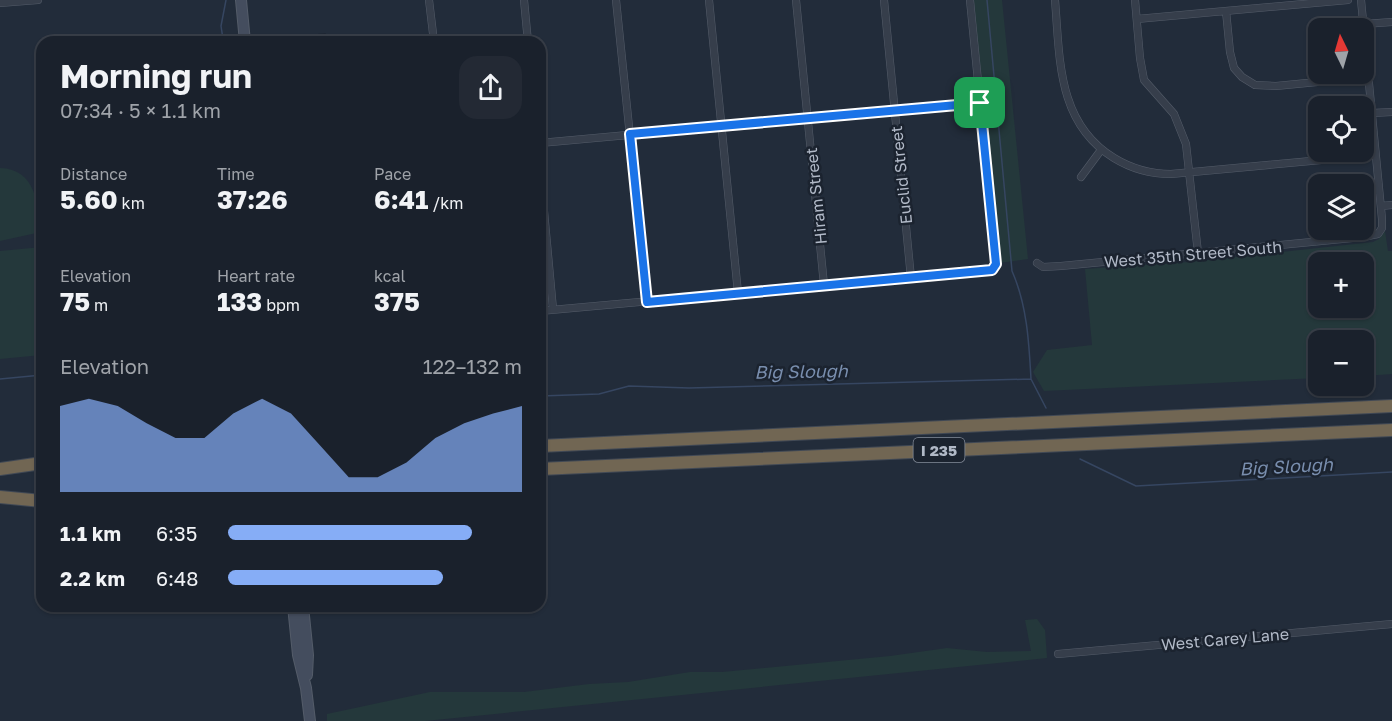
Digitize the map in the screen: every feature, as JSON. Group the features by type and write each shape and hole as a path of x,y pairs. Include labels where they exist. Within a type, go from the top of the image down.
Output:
{"highway":[{"name":"I 235","path":"546,446 1392,406"},
{"name":"I 235","path":"546,470 572,467 1392,430"},
{"path":"546,439 594,443"},
{"path":"0,470 36,464"},
{"path":"0,470 36,468"},
{"path":"0,496 36,493"},
{"path":"0,496 36,500"}],"main road":[{"path":"241,0 244,36"},
{"path":"294,612 298,655 306,688 310,721"},
{"path":"304,612 308,655 306,688"}],"street":[{"path":"0,3 38,0"},
{"path":"429,0 433,36"},
{"path":"524,0 527,36"},
{"path":"616,0 647,302"},
{"path":"710,0 738,293"},
{"name":"Hiram Street","path":"796,0 824,285"},
{"name":"Euclid Street","path":"884,0 911,278"},
{"path":"546,310 985,272 994,268 996,264 970,0"},
{"path":"1055,0 1067,97 1078,125 1101,150 1118,161 1144,172 1162,174 1376,155"},
{"path":"1135,0 1144,80 1177,119 1186,144 1191,172 1198,253"},
{"path":"1137,19 1348,0"},
{"path":"1361,0 1363,18"},
{"path":"1226,11 1230,52 1234,68 1242,77 1255,85 1276,86 1308,83"},
{"path":"1374,23 1392,22"},
{"path":"546,141 980,103"},
{"path":"1374,113 1392,112"},
{"path":"1374,134 1381,206 1392,205"},
{"path":"1081,177 1101,150"},
{"name":"West 35th Street South","path":"1037,263 1049,267 1377,235 1382,228 1381,206"},
{"path":"546,233 553,309"},
{"name":"West Carey Lane","path":"1058,654 1392,624"}],"green space":[{"path":"974,0 1002,0 1028,259 999,263"},
{"path":"0,168 21,174 33,190 36,200 36,233 0,241"},
{"path":"1385,231 1388,251 1392,251 1392,374 1374,375 1374,330 1308,330 1308,378 1044,391 1033,372 1047,350 1092,345 1085,269 1189,262 1373,242 1379,239"},
{"path":"36,248 36,356 0,359 0,251"},
{"path":"1037,619 1045,630 1047,658 425,721 327,721 327,714 430,692 524,692 628,682 690,672 722,672 890,656 947,648 987,652 1031,651 1025,620"}],"waterway":[{"path":"223,36 221,26 226,0"},
{"path":"987,0 1012,271 1024,310 1031,379"},
{"path":"0,379 36,376"},
{"name":"Big Slough","path":"546,396 599,394 629,386 689,388 1031,379 1046,408"},
{"name":"Big Slough","path":"1080,459 1136,486 1392,472"}],"route":[{"path":"980,103 996,264 992,270 647,302 630,134 980,103"}]}
